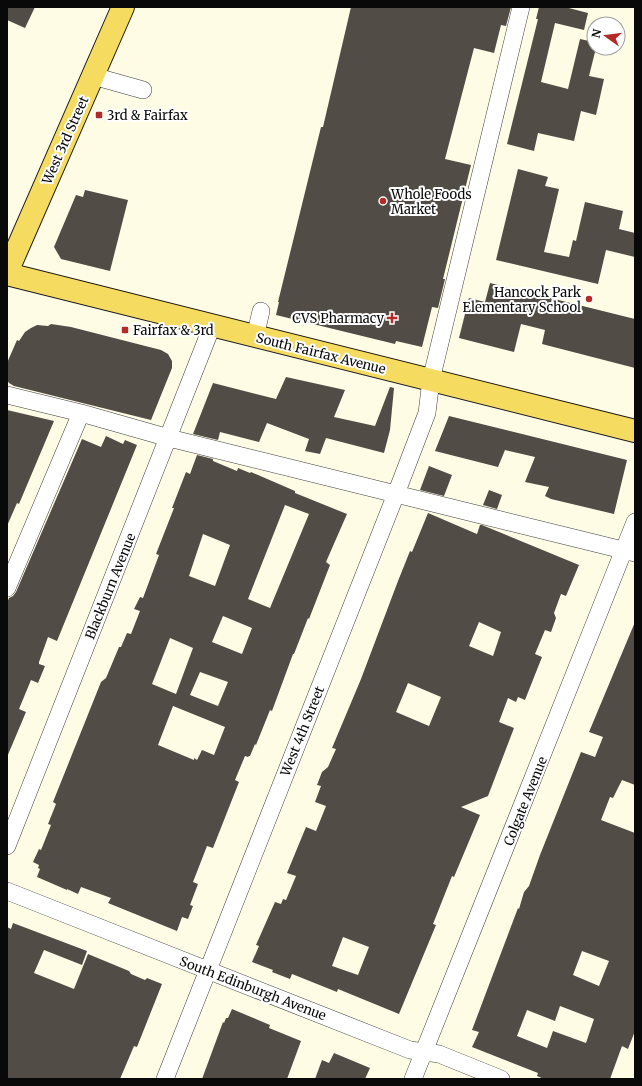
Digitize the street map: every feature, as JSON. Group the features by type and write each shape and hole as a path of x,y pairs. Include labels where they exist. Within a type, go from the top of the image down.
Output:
{"main road":[{"name":"West 3rd Street","path":"7,273 124,7"},
{"name":"South Fairfax Avenue","path":"7,273 255,337 635,431"}],"street":[{"name":"West 4th Street","path":"165,1079 427,413 431,380 521,7"},
{"path":"93,76 143,90"},
{"path":"255,337 261,311"},
{"name":"Blackburn Avenue","path":"7,846 212,326"},
{"path":"7,395 81,413 169,438 630,552"},
{"path":"7,588 81,413"},
{"name":"Colgate Avenue","path":"414,1079 630,552 635,522"},
{"name":"South Edinburgh Avenue","path":"7,891 410,1050 439,1054 501,1079"}],"building":[{"path":"7,7 35,7 25,28 7,20"},
{"path":"351,7 511,7 506,26 501,25 494,53 474,48 445,159 471,165 443,279 445,279 438,308 432,307 422,347 396,341 395,344 276,315"},
{"path":"539,7 565,7 588,13 586,16 584,30 555,23 541,82 568,89 580,39 586,40 586,56 594,56 589,76 604,79 596,115 581,111 574,141 538,133 534,151 507,144 538,19 536,19"},
{"path":"518,169 548,177 545,186 559,189 544,252 569,257 573,240 576,241 585,202 623,211 619,229 635,233 635,257 606,250 598,284 496,260"},
{"path":"85,190 128,200 110,271 61,259 54,247 76,195 83,197"},
{"path":"490,283 635,319 635,368 542,344 545,330 521,324 514,352 459,338 469,298 485,302"},
{"path":"51,324 71,327 161,350 168,354 172,361 172,368 151,420 14,386 9,383 7,380 7,363 17,340 19,341 25,332 37,325 48,326"},
{"path":"286,377 345,390 334,417 375,426 390,387 394,388 390,430 384,453 326,438 320,454 305,451 309,439 267,423 259,442 220,432 218,440 193,434 213,383 276,399"},
{"path":"7,410 54,421 19,504 17,503 7,526"},
{"path":"449,416 627,460 614,514 551,499 545,496 549,487 525,482 535,457 505,450 498,467 435,451"},
{"path":"106,436 123,444 125,440 137,445 57,641 48,637 39,662 39,664 45,666 38,683 31,680 19,709 26,712 7,757 7,603 9,598 16,592 82,439 101,447"},
{"path":"197,455 213,459 213,461 237,471 238,468 250,473 251,472 295,491 295,493 347,514 326,562 330,565 309,619 308,618 293,654 272,711 270,710 250,756 245,756 235,780 239,782 213,848 207,846 193,882 198,884 190,905 193,906 188,919 182,917 177,931 108,903 111,898 81,887 78,894 37,877 40,869 38,868 39,865 33,862 39,849 41,850 51,825 48,824 56,804 53,802 101,682 106,678 119,647 121,647 127,633 131,634 140,611 134,609 140,597 143,598 159,555 156,554 186,472 190,474","holes":["285,505 309,514 270,608 248,599","203,534 230,545 215,586 189,576","223,616 252,628 242,654 212,642","170,638 193,648 176,694 152,684","200,672 228,682 218,706 190,695","173,706 225,727 214,755 202,750 197,760 194,758 194,760 158,745"]},
{"path":"429,466 452,475 444,496 420,490"},
{"path":"489,490 502,495 497,509 483,505"},
{"path":"428,513 477,534 480,525 482,525 579,565 566,596 561,594 554,613 556,618 551,632 545,630 535,654 542,657 525,700 518,697 516,702 508,698 499,722 514,728 488,796 461,807 480,815 454,877 452,876 433,924 436,925 399,1014 338,989 337,992 292,974 290,979 272,972 273,970 252,962 259,946 256,945 275,902 281,904 283,899 286,900 296,876 287,873 306,827 316,831 326,806 315,802 321,786 317,785 322,772 328,767 336,749 332,748 361,679 410,551 412,552","holes":["479,622 501,632 493,656 469,646","408,683 441,697 429,726 396,712","343,937 369,947 358,975 332,966"]},
{"path":"635,622 635,785 622,780 613,798 610,797 601,820 635,833 635,1031 628,1049 622,1046 610,1079 544,1079 537,1076 538,1073 472,1047 479,1032 472,1030 518,908 519,909 524,892 529,886 581,752 595,757 603,737 589,732","holes":["582,951 609,961 599,986 573,975","560,1006 594,1019 586,1043 553,1031 547,1048 517,1036 527,1010 555,1021"]},
{"path":"13,923 87,951 82,965 44,950 34,973 74,989 88,954 129,971 131,974 145,980 147,978 162,984 137,1047 134,1046 120,1079 7,1079 7,927 11,929"},
{"path":"232,1009 270,1025 269,1028 301,1041 287,1079 202,1079 223,1022 224,1023 226,1018 228,1018"},
{"path":"334,1053 370,1068 365,1079 315,1079 322,1060 329,1063"}],"place":[{"name":"3rd & Fairfax","path":"99,115"},
{"name":"Whole Foods Market","path":"383,201"},
{"name":"Hancock Park Elementary School","path":"589,299"},
{"name":"CVS Pharmacy","path":"392,318"},
{"name":"Fairfax & 3rd","path":"125,330"}]}
